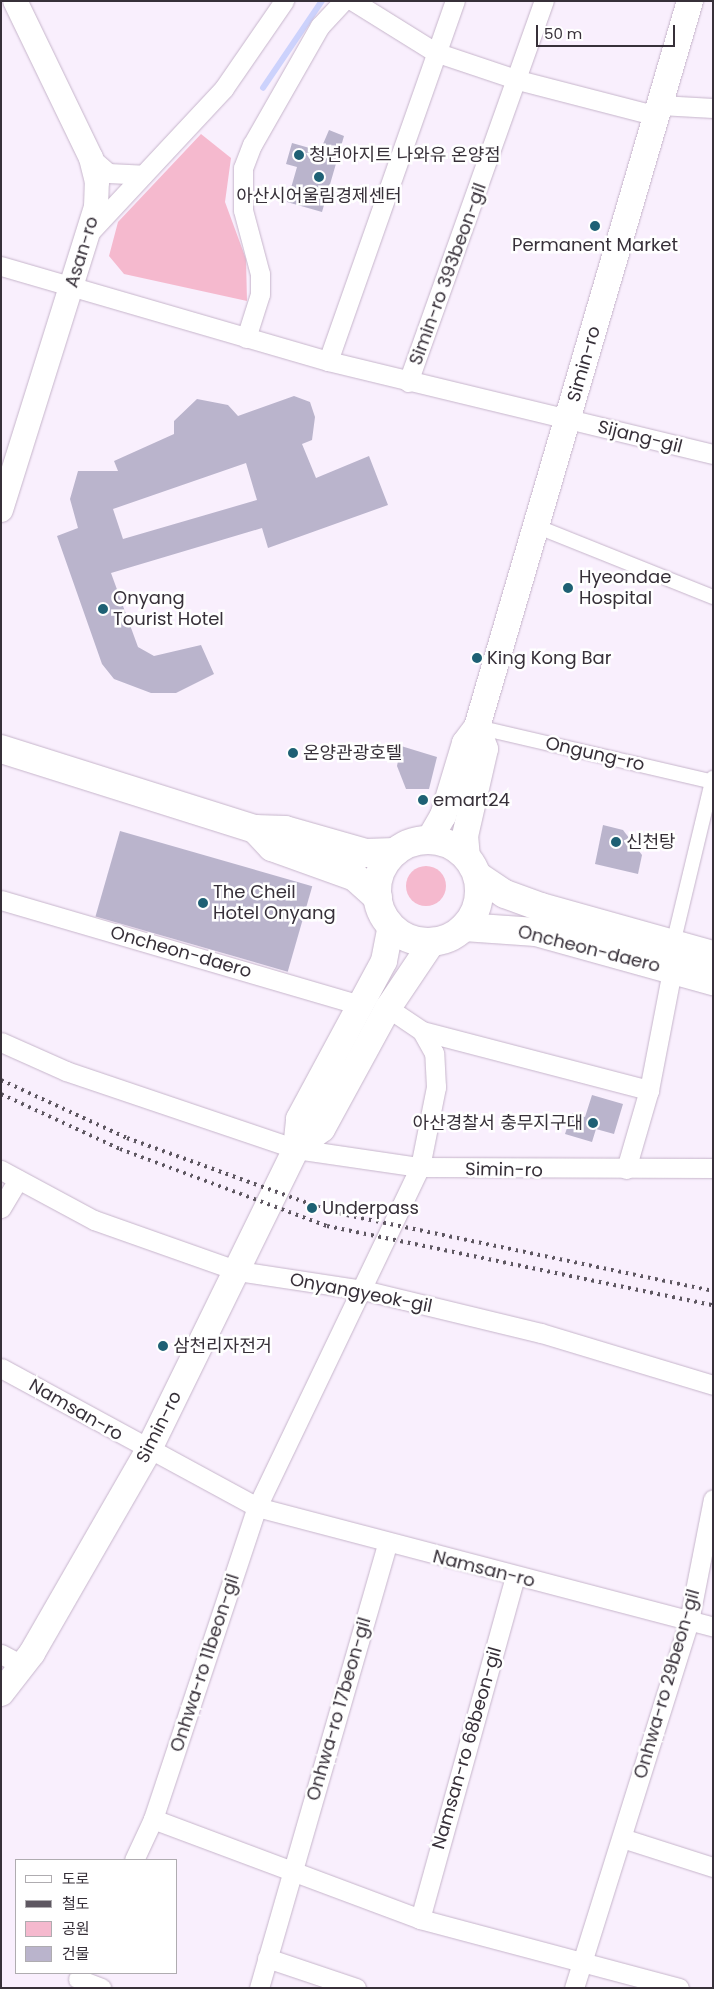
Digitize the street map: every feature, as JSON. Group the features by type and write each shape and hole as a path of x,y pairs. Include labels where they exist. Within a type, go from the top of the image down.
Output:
{"main road":[{"name":"Simin-ro","path":"429,840 443,816 464,743 477,727 690,1"},
{"path":"255,829 272,847 355,877 378,898 391,926 410,939 433,941 464,927 477,908 472,867 465,836 485,749 477,727"},
{"path":"7,746 255,829 285,830 366,853 395,852"},
{"path":"378,898 379,874 395,852 413,842 429,840 445,842 472,867"},
{"name":"Oncheon-daero","path":"472,867 505,894 673,957 713,981"},
{"name":"Simin-ro","path":"1,1693 12,1660 148,1451 238,1272 296,1149 299,1119 390,945 391,926"},
{"name":"Oncheon-daero","path":"464,927 536,932 673,957 713,955"},
{"name":"Simin-ro","path":"296,1149 322,1128 388,1008 433,941"}],"street":[{"name":"Asan-ro","path":"1,510 5,483 88,234 97,182 91,158 15,1"},
{"path":"88,234 224,88 284,1"},
{"path":"246,338 260,294 260,274 243,210 243,168 252,145 320,26 343,1"},
{"path":"353,1 435,52 518,80 658,110 713,108"},
{"path":"328,361 435,52 455,1"},
{"name":"Simin-ro 393beon-gil","path":"408,382 518,80 544,1"},
{"path":"91,158 108,173 143,175"},
{"name":"Simin-ro 393beon-gil","path":"1,266 71,289 328,361 408,382 568,419"},
{"name":"Sijang-gil","path":"568,419 713,454"},
{"path":"536,526 713,597"},
{"name":"Ongung-ro","path":"477,727 712,781"},
{"name":"Oncheon-daero","path":"673,957 712,781"},
{"name":"Oncheon-daero","path":"1,900 360,1005"},
{"path":"626,1169 649,1090 673,957"},
{"path":"388,1008 422,1031 649,1090"},
{"path":"257,1507 420,1168 436,1087 434,1053 422,1031"},
{"path":"1,1042 66,1071 296,1149"},
{"name":"Simin-ro","path":"296,1149 420,1168 713,1168"},
{"name":"Onyangyeok-gil","path":"1,1170 94,1220 238,1272 363,1290 540,1333 713,1384"},
{"path":"1,1208 18,1180"},
{"name":"Namsan-ro","path":"1,1368 148,1451 257,1507 387,1544 713,1627"},
{"name":"Onhwa-ro 29beon-gil","path":"574,1988 689,1622 713,1498"},
{"name":"Onhwa-ro 11beon-gil","path":"134,1859 153,1819 257,1507"},
{"name":"Onhwa-ro 17beon-gil","path":"259,1988 387,1544"},
{"name":"Namsan-ro 68beon-gil","path":"420,1919 515,1577"},
{"path":"153,1819 291,1873 420,1919 582,1960 679,1988"},
{"path":"622,1838 713,1867"},
{"path":"267,1958 356,1988"},
{"path":"78,1980 101,1988"}],"green space":[{"path":"201,134 231,158 225,202 246,259 247,301 124,274 109,256 118,222"},
{"path":"430,866 437,869 443,875 446,886 445,894 437,903 430,906 422,906 415,903 407,894 406,882 409,875 418,867"}],"building":[{"name":"아산시어울림경제센터","path":"329,130 344,136 322,212 287,202 297,167 286,164 292,143 320,151"},
{"name":"Onyang Tourist Hotel","path":"294,396 310,402 315,417 312,440 302,444 316,478 369,456 388,505 268,548 262,528 111,573 138,647 154,656 201,645 214,674 176,693 151,693 114,679 102,664 57,536 78,528 70,499 78,471 118,471 114,461 174,434 174,421 197,399 228,405 238,416","holes":["246,463 257,500 123,539 113,509"]},
{"path":"401,746 437,757 429,789 406,789 397,766"},
{"name":"신천탕","path":"603,825 623,830 642,855 638,874 595,864"},
{"name":"The Cheil Hotel Onyang","path":"120,831 312,886 288,972 95,917"},
{"name":"아산경찰서 충무지구대","path":"592,1095 623,1104 614,1134 596,1129 592,1142 565,1134 572,1113 585,1117"}],"waterway":[{"path":"263,88 322,1"}],"railway":[{"path":"1,1080 127,1138 332,1212 713,1291"},
{"path":"1,1094 120,1149 327,1226 713,1305"}],"place":[{"name":"청년아지트 나와유 온양점","path":"299,155"},
{"name":"아산시어울림경제센터","path":"319,177"},
{"name":"Permanent Market","path":"595,226"},
{"name":"Hyeondae Hospital","path":"568,588"},
{"name":"Onyang Tourist Hotel","path":"103,609"},
{"name":"King Kong Bar","path":"477,658"},
{"name":"온양관광호텔","path":"293,753"},
{"name":"emart24","path":"423,800"},
{"name":"신천탕","path":"616,842"},
{"name":"The Cheil Hotel Onyang","path":"203,903"},
{"name":"아산경찰서 충무지구대","path":"593,1123"},
{"name":"Underpass","path":"312,1208"},
{"name":"삼천리자전거","path":"163,1346"}]}
